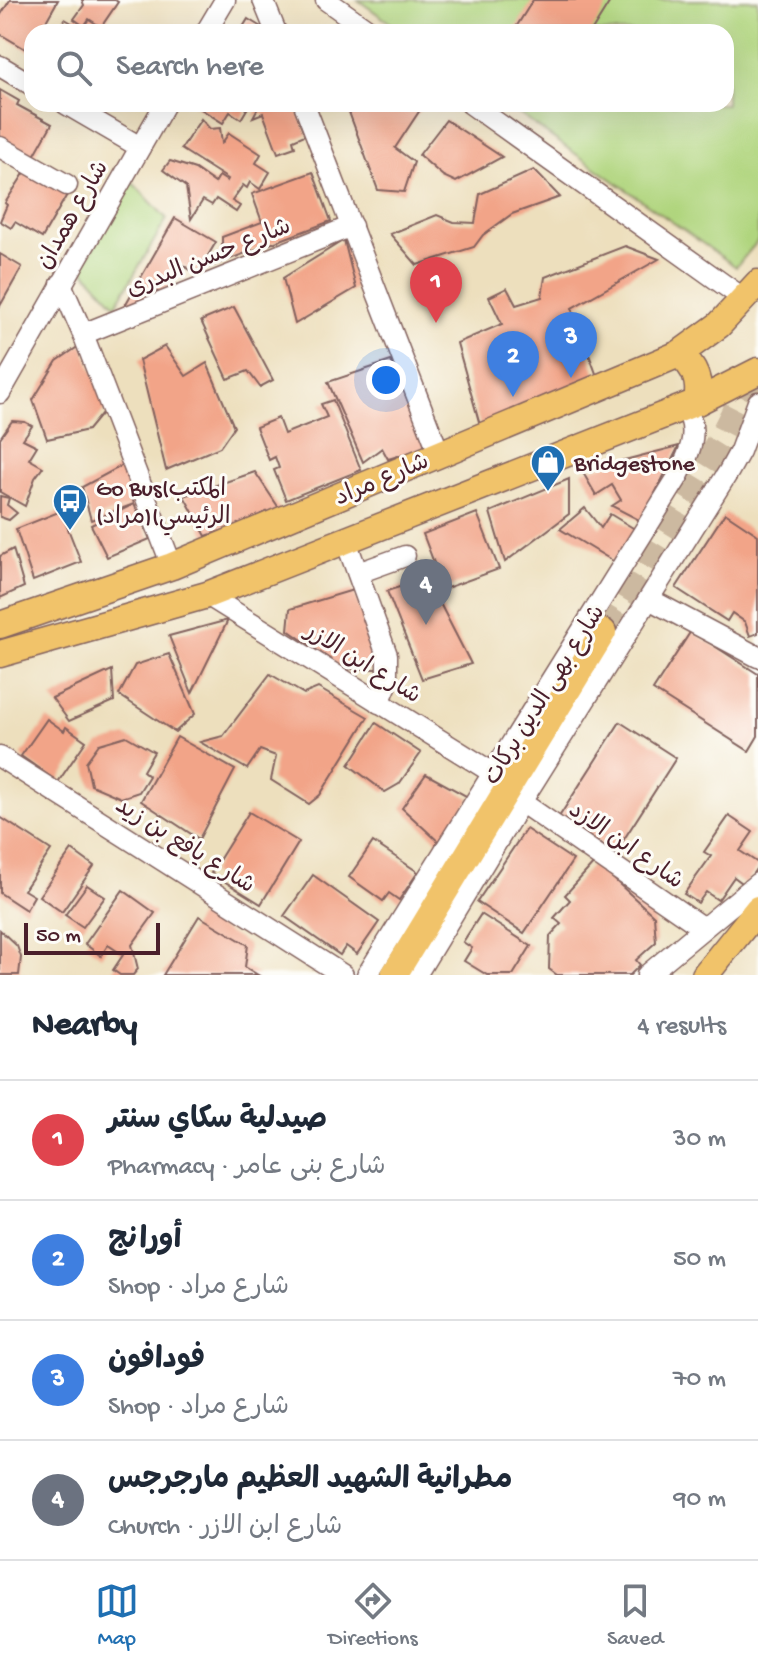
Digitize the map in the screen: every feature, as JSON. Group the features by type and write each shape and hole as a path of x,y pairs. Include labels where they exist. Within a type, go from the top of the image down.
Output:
{"main road":[{"name":"شارع مراد","path":"0,625 172,566 679,354 719,325 751,291"},
{"path":"679,354 698,380 691,404"},
{"name":"شارع مراد","path":"0,654 207,595 691,404 758,371"},
{"name":"شارع بهى الدين بركات","path":"394,975 462,844 603,632"},
{"path":"705,975 758,909"}],"street":[{"path":"211,24 225,0"},
{"path":"263,0 273,24"},
{"path":"326,0 360,24"},
{"path":"0,66 24,80"},
{"path":"80,112 140,147"},
{"name":"شارع همدان","path":"0,393 160,112"},
{"path":"307,112 439,453"},
{"path":"483,112 751,291"},
{"path":"0,147 67,185"},
{"name":"شارع حسن البدرى","path":"83,334 352,226"},
{"path":"61,284 172,566"},
{"path":"758,371 758,379"},
{"path":"416,975 753,434 758,402"},
{"name":"شارع بهى الدين بركات","path":"367,975 462,844 493,773 681,472 693,437 691,404"},
{"path":"346,541 387,655 387,684 379,703"},
{"path":"358,573 405,556"},
{"name":"شارع ابن الازر","path":"207,595 493,773"},
{"path":"649,599 758,657"},
{"name":"شارع يافع بن زيد","path":"0,757 343,975"},
{"name":"شارع ابن الازد","path":"521,802 703,928"},
{"path":"647,975 758,883"}],"green space":[{"path":"358,0 758,0 758,241 736,267 516,112 734,112 734,24 392,24"},
{"path":"131,181 167,219 116,305 82,268"}],"building":[{"path":"10,0 58,0 44,24 24,24 24,48 0,34 0,16"},
{"path":"82,0 118,2 103,24 89,19 81,24 74,19 84,5"},
{"path":"533,0 611,0 596,24 518,24"},
{"path":"0,90 19,101 17,105 24,112 52,124 34,156 0,138"},
{"path":"206,112 230,112 223,123"},
{"path":"230,112 245,112 241,119"},
{"path":"256,112 298,112 307,134 293,140 295,147 278,153 263,113 253,117"},
{"path":"349,112 419,112 395,148 414,162 404,192 378,190"},
{"path":"201,119 210,129 220,128 222,143 229,133 261,154 256,163 270,172 260,189 250,182 247,188 243,185 232,201 240,206 236,212 216,199 212,205 203,200 191,219 186,187 163,170 170,161 195,169 215,183 219,176 228,179 181,149"},
{"path":"446,120 502,157 456,182 443,176 419,155"},
{"path":"29,166 68,193 42,238 15,222 11,228 0,221 7,205 5,203"},
{"path":"534,170 560,197 512,214 483,235 474,247 417,265 390,234 437,215 454,222 475,223 480,194"},
{"path":"313,172 331,221 206,268 222,250 222,237 262,222 252,194"},
{"path":"175,218 216,242 197,274 181,264 169,285 171,290 163,295 153,289 145,302 120,314"},
{"path":"344,240 356,288 295,324 283,278"},
{"path":"625,246 659,259 572,308 598,379 481,429 457,343 502,324 489,297 507,288 516,305 542,297 545,277"},
{"path":"0,254 22,267 0,306"},
{"path":"234,307 273,380 260,387 248,371 228,379 201,321"},
{"path":"82,344 107,407 88,430 47,439 33,400 57,361"},
{"path":"165,346 186,376 207,363 234,427 220,447 166,470 139,360"},
{"path":"391,361 428,447 388,459 382,448 363,462 328,382"},
{"path":"333,400 361,470 286,500 274,470 279,468 275,457 269,460 256,427 278,418 284,434 327,417 321,404"},
{"path":"12,421 32,426 23,439 37,446 29,459 43,467 35,478 25,506 0,492 0,438"},
{"path":"679,446 641,521 612,506 621,500 612,485 596,495 582,471"},
{"path":"123,465 134,504 91,520 82,487"},
{"path":"255,472 281,511 206,536 184,496"},
{"path":"569,479 569,514 505,562 490,512"},
{"path":"0,496 9,498 7,505 17,513 9,520 0,517"},
{"path":"134,504 150,539 107,557 91,525"},
{"path":"585,508 601,528 610,514 638,531 618,564 560,529"},
{"path":"61,511 81,562 33,581 16,529"},
{"path":"477,513 499,569 444,589 423,534"},
{"path":"725,513 758,535 758,633 750,636 745,622 732,613 727,621 676,588"},
{"path":"13,549 24,587 0,598 0,556"},
{"path":"427,578 471,664 422,679 387,591"},
{"path":"353,590 382,669 344,669 288,630 290,609"},
{"path":"228,620 192,693 169,636"},
{"path":"691,631 758,674 758,736 749,751 653,690"},
{"path":"169,654 195,714 175,732 119,695 135,665"},
{"path":"112,670 114,701 69,721 52,698"},
{"path":"270,674 304,694 318,688 368,717 320,795 309,804 271,780 276,756 260,750 247,769 200,742 223,736"},
{"path":"47,719 86,741 58,782 21,756"},
{"path":"620,722 676,758 615,853 559,817"},
{"path":"376,723 421,753 399,784 385,792 349,765"},
{"path":"126,736 154,752 143,771 149,776 139,792 121,798 91,785 86,762 99,744"},
{"path":"177,737 235,770 199,839 141,801"},
{"path":"426,774 470,798 441,844 402,808"},
{"path":"249,812 299,842 261,904 211,873"},
{"path":"729,816 753,832 740,851 758,866 745,885 734,877 718,900 706,892 698,903 684,894 711,856 704,852"},
{"path":"0,817 51,850 24,890 34,896 26,910 0,893"},
{"path":"526,829 573,860 524,933 477,902"},
{"path":"373,842 418,872 399,900 389,893 383,901 349,877"},
{"path":"72,850 94,866 62,912 39,896"},
{"path":"595,862 654,916 656,942 636,960 640,965 630,975 557,975 549,969 550,936 561,924 554,918 570,900 565,895"},
{"path":"313,875 379,922 357,954 346,946 340,955 284,916"},
{"path":"87,885 105,897 83,927 65,915"},
{"path":"123,890 155,913 132,945 138,969 133,975 120,975 113,970 123,955 108,945 101,956 85,944"},
{"path":"481,914 531,946 513,975 487,975 464,961 472,948 463,942"},
{"path":"199,916 248,945 245,967 258,975 163,975"},
{"path":"0,930 17,946 21,957 19,975 0,975"}],"tunnel":[{"path":"603,632 719,442 758,365"}],"place":[{"name":"صيدلية سكاي سنتر","path":"436,323"},
{"name":"فودافون","path":"571,378"},
{"name":"أورانج","path":"513,397"},
{"name":"Bridgestone","path":"548,493"},
{"name":"Go Bus(المكتب الرئيسي)(مراد)","path":"70,532"},
{"name":"مطرانية الشهيد العظيم مارجرجس","path":"426,625"}]}
